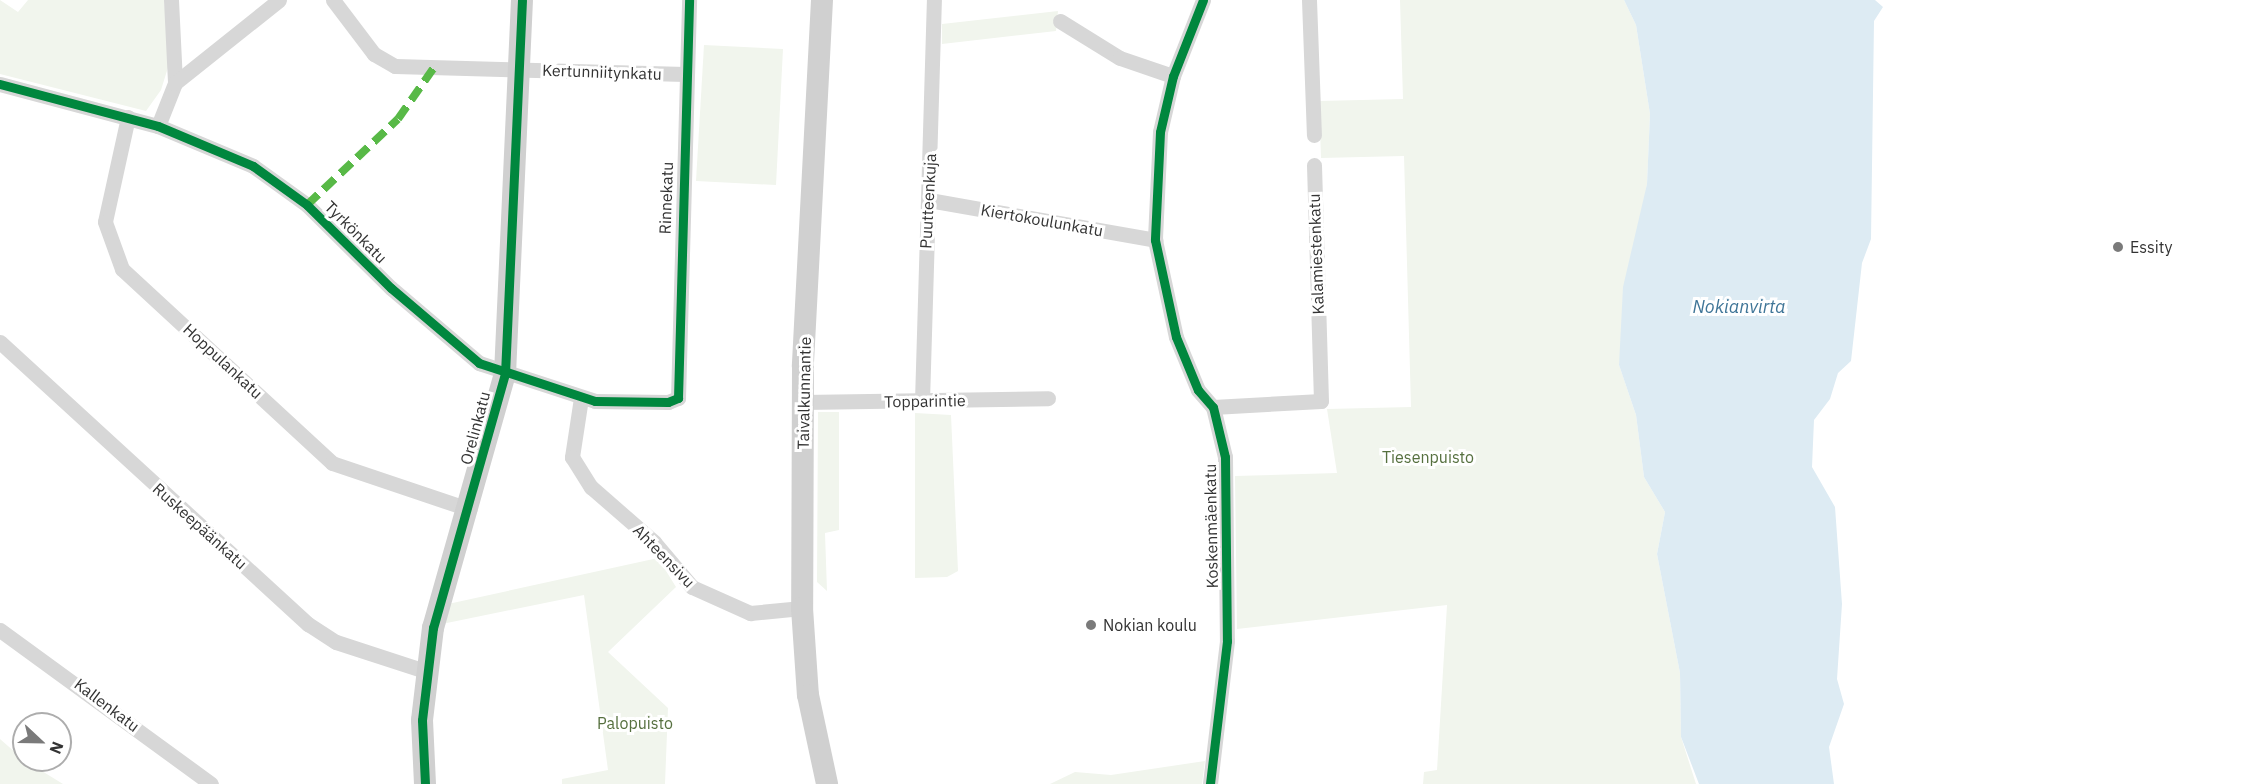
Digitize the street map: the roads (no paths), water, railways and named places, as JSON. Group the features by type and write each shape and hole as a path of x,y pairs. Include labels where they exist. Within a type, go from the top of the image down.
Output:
{"street":[{"path":"158,126 175,83 171,0"},
{"path":"175,83 279,0"},
{"name":"Kertunniitynkatu","path":"333,0 381,62 685,74"},
{"name":"Orelinkatu","path":"425,784 425,671 437,608 469,509 505,374 521,69 522,0"},
{"name":"Rinnekatu","path":"678,398 685,74 689,0"},
{"name":"Taivalkunnantie","path":"822,0 803,402 802,608 808,695 827,784"},
{"name":"Puutteenkuja","path":"922,401 934,0"},
{"name":"Koskenmäenkatu","path":"1203,0 1173,75 1159,143 1155,240 1176,337 1198,390 1213,406 1225,457 1228,568 1225,662 1210,784"},
{"path":"1309,0 1314,135"},
{"path":"1060,21 1120,58 1173,75"},
{"name":"Tyrkönkatu","path":"0,84 158,126 274,179 447,340 505,374 581,398 610,403 678,398"},
{"name":"Hoppulankatu","path":"128,117 105,222 122,269 332,464 469,509"},
{"name":"Kalamiestenkatu","path":"1213,406 1321,401 1314,165"},
{"name":"Kiertokoulunkatu","path":"929,200 1155,240"},
{"name":"Ruskeepäänkatu","path":"0,342 308,624 336,642 425,671"},
{"name":"Ahteensivu","path":"581,398 572,457 591,487 654,542 692,587 750,613 802,608"},
{"name":"Topparintie","path":"803,402 1048,398"},
{"name":"Kallenkatu","path":"0,630 211,784"}],"water":[{"name":"Nokianvirta","path":"1624,0 1875,0 1883,7 1874,21 1871,239 1862,263 1851,361 1838,373 1830,399 1814,420 1812,467 1835,507 1842,604 1837,679 1844,704 1829,747 1834,784 1699,784 1681,737 1680,673 1657,554 1665,512 1644,477 1636,415 1619,365 1623,287 1647,184 1650,114 1636,25"}],"place":[{"name":"Essity","path":"2118,247"},
{"name":"Nokian koulu","path":"1091,625"}],"park label":[{"name":"Tiesenpuisto","path":"1428,457"},
{"name":"Palopuisto","path":"635,723"}]}
